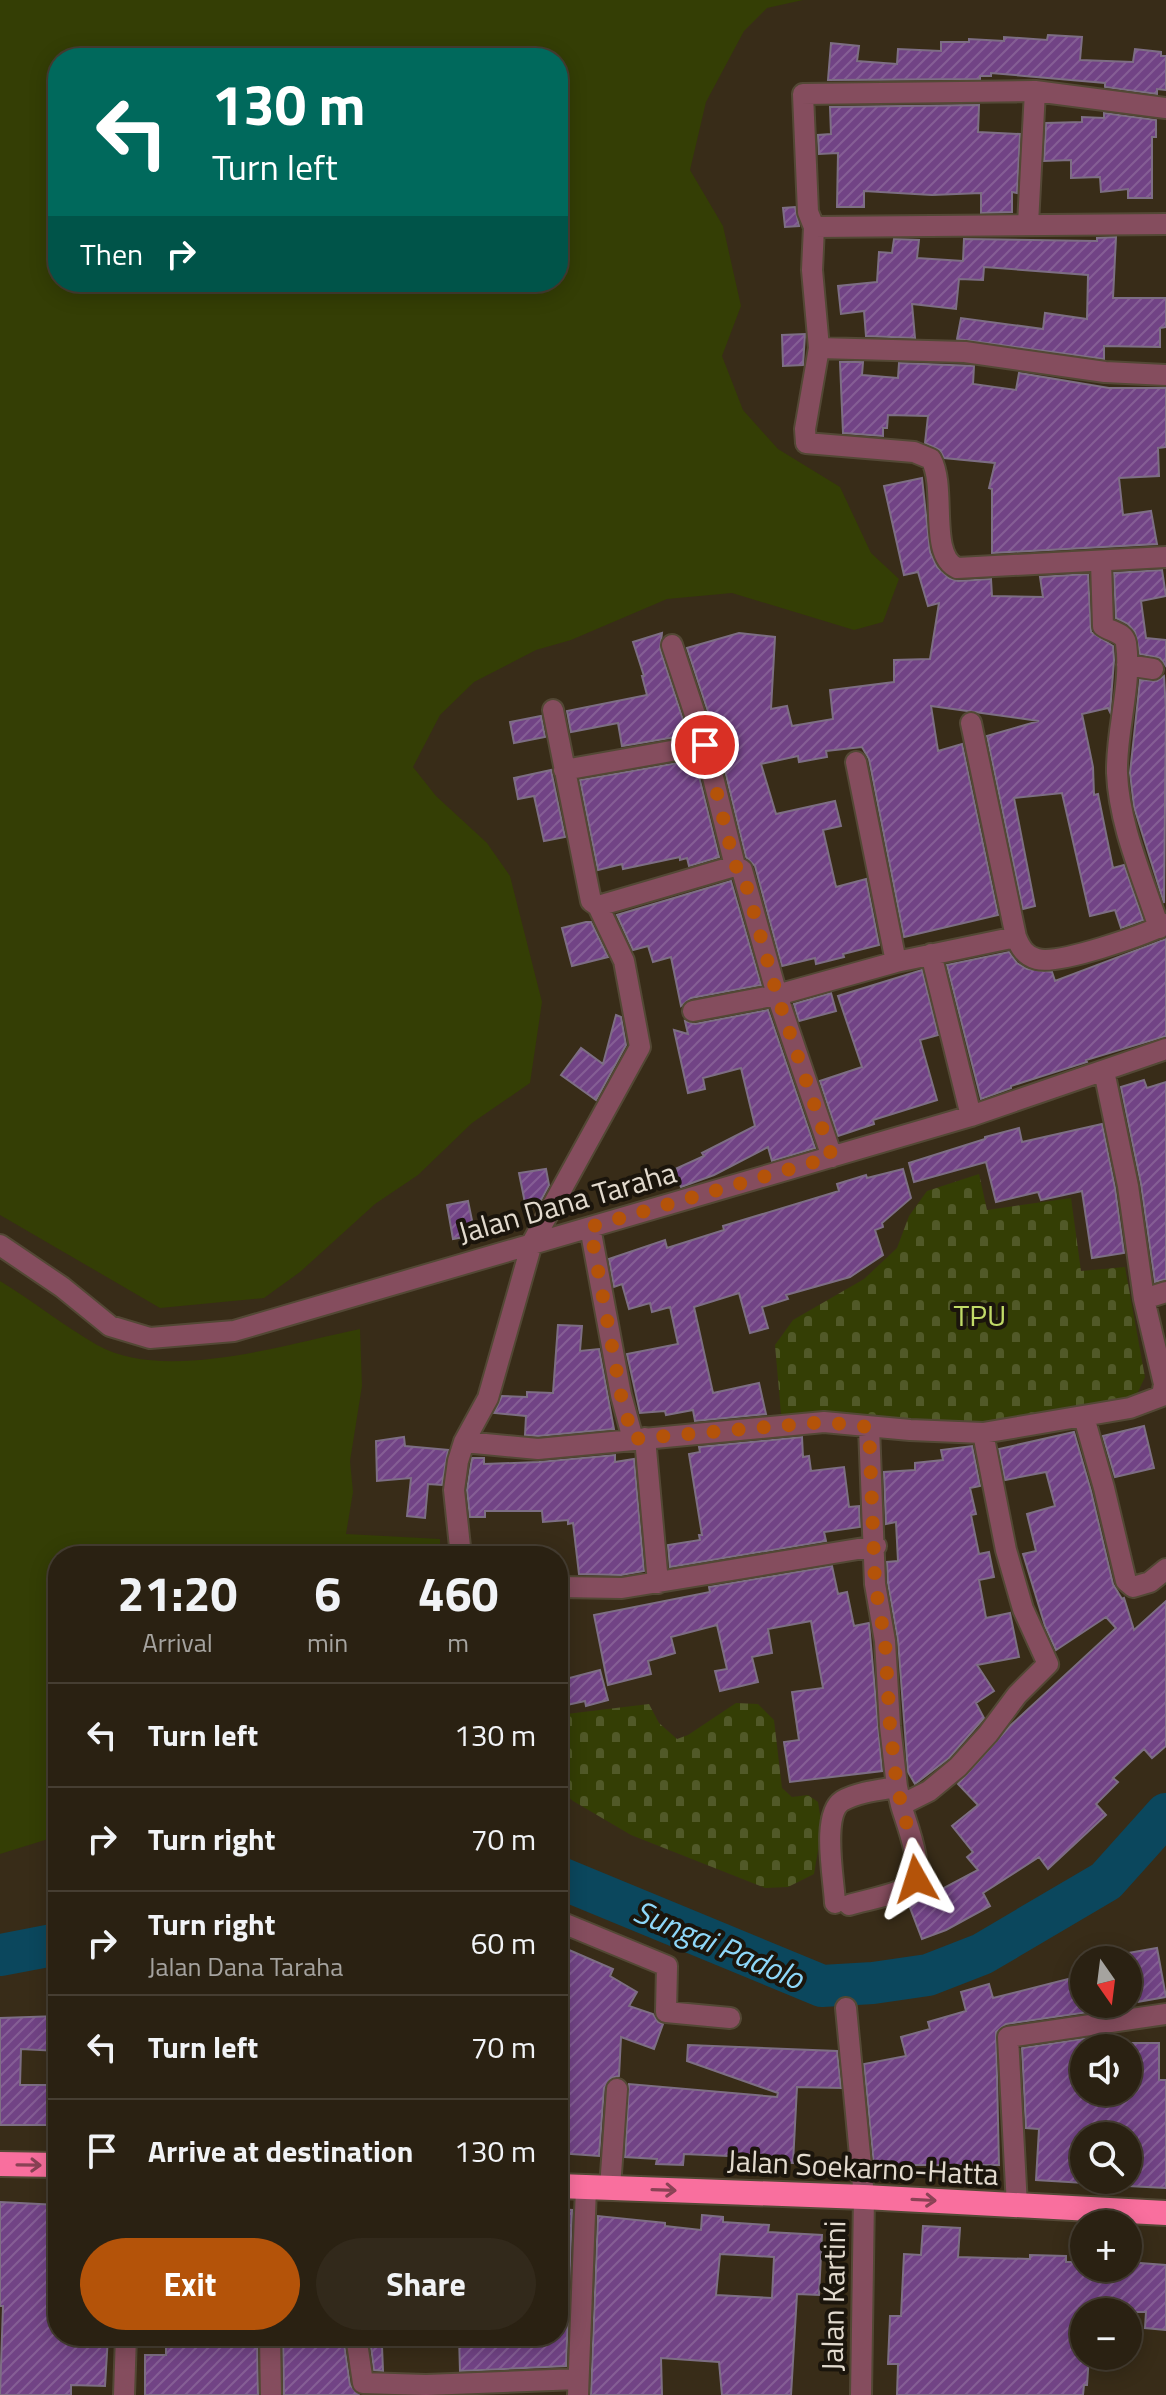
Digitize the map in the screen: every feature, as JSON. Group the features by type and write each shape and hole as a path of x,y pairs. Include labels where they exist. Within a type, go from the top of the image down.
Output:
{"highway":[{"path":"0,2164 48,2165"},
{"name":"Jalan Soekarno-Hatta","path":"568,2186 864,2197 1166,2213"}],"street":[{"path":"1166,108 1035,91 803,94 808,212 814,227 812,270 819,348 805,429 806,443 914,452 931,459 938,472 941,552 949,564 957,568 1166,557"},
{"path":"1028,224 1035,91"},
{"path":"814,227 1166,224"},
{"path":"819,348 965,352 1105,372 1166,375"},
{"path":"971,723 1016,937 1022,951 1037,960 1087,951 1162,926 1124,818 1117,773 1127,665 1123,635 1103,626 1101,562"},
{"path":"672,645 705,745 735,866"},
{"path":"1127,665 1153,669"},
{"path":"460,1546 454,1490 458,1461 464,1442 488,1398 532,1243 640,1047 624,961 598,906 591,901 553,710"},
{"path":"564,770 705,745"},
{"path":"856,762 896,962"},
{"path":"598,906 735,866 742,870 777,995 832,1157"},
{"path":"693,1011 777,995 896,962 1016,937"},
{"path":"931,954 971,1116"},
{"name":"Jalan Dana Taraha","path":"0,1245 62,1287 110,1326 150,1338 234,1331 971,1116 1166,1049"},
{"path":"464,1442 538,1449 824,1422 983,1433 1130,1408 1162,1396 1164,1384 1144,1299 1128,1186 1104,1071"},
{"path":"590,1227 621,1395 639,1438 658,1583"},
{"path":"1144,1299 1166,1292"},
{"path":"1084,1417 1126,1581 1133,1587 1141,1585 1166,1569"},
{"path":"869,1427 876,1546 875,1584 885,1641 890,1726 899,1796 917,1864 916,1879 906,1887 842,1904 830,1819 842,1802 860,1794 899,1796 929,1791 958,1767 1017,1695 1048,1664 1023,1609 1006,1550 983,1433"},
{"path":"568,1587 622,1588 876,1546"},
{"path":"568,1925 667,1966 666,2012 730,2018"},
{"name":"Jalan Kartini","path":"846,2008 864,2197 861,2395"},
{"path":"1017,2206 1008,2037 1166,2014"},
{"path":"357,2346 363,2389 426,2385 578,2387 598,2188 617,2089"},
{"path":"124,2395 126,2346"},
{"path":"270,2346 271,2395"}],"green space":[{"path":"0,0 803,0 767,8 744,31 706,102 690,170 723,226 741,306 722,356 743,410 778,449 840,487 871,553 899,579 883,622 854,630 732,593 667,599 571,640 536,650 474,682 440,715 413,767 436,796 487,843 510,876 542,1002 530,1083 472,1123 418,1175 375,1204 300,1272 264,1298 160,1308 0,1215"},
{"name":"TPU","path":"979,1174 987,1210 1071,1198 1081,1271 1125,1267 1145,1377 1137,1394 1117,1404 936,1427 893,1418 781,1414 775,1345 793,1320 864,1279 897,1248 909,1216 927,1191"},
{"path":"0,1281 97,1345 125,1356 156,1361 226,1357 360,1329 362,1386 350,1461 353,1492 346,1534 440,1539 440,1546 48,1546 48,1839 0,1854"},
{"path":"736,1703 758,1704 774,1720 782,1788 792,1797 808,1795 818,1802 822,1827 814,1874 788,1887 765,1888 631,1835 568,1797 568,1714 649,1704 659,1723 677,1739"}],"building":[{"path":"1048,35 1082,37 1080,60 1133,62 1135,49 1161,52 1161,56 1166,56 1166,90 1157,89 1157,94 1105,87 1105,83 991,73 991,76 980,76 980,79 828,80 831,43 859,46 857,61 897,64 898,49 941,51 941,42 969,42 969,39 1004,41 1004,37 1047,40"},
{"path":"979,105 978,132 1020,134 1017,193 1012,192 1012,212 981,213 981,193 932,195 864,191 864,207 837,207 838,153 819,154 818,135 831,134 830,107"},
{"path":"1104,113 1156,120 1156,137 1152,137 1152,198 1128,198 1128,189 1101,192 1100,177 1071,178 1071,160 1044,161 1046,123 1082,122 1082,117 1104,118"},
{"path":"795,207 799,226 785,227 783,208"},
{"path":"1116,237 1113,298 1166,298 1166,327 1160,328 1160,347 1104,346 1104,359 957,339 961,318 1043,329 1045,313 1087,319 1088,275 984,267 983,280 959,279 956,309 912,304 915,338 866,336 864,311 841,314 838,286 877,282 879,252 892,253 894,239 919,240 917,258 963,261 964,239 1097,241 1097,238"},
{"path":"805,334 803,365 783,366 782,335"},
{"path":"840,362 863,362 862,375 898,378 899,363 974,366 973,384 1016,390 1019,373 1109,388 1166,388 1166,447 1158,448 1159,476 1119,478 1123,515 1151,511 1157,544 992,553 992,489 989,488 995,463 944,458 940,450 925,443 928,416 888,415 883,436 843,433"},
{"path":"922,478 930,552 937,567 949,578 958,581 991,579 992,596 1043,597 1040,577 1088,574 1091,632 1113,646 1114,660 1110,712 1108,708 1082,714 1093,767 1094,795 1098,794 1113,868 1124,865 1143,920 1121,928 1115,910 1090,916 1062,793 1014,798 1035,906 1023,909 987,736 1039,721 931,706 938,751 962,744 998,915 904,937 869,759 862,747 826,751 827,757 799,762 798,756 761,764 776,814 835,801 841,826 823,830 836,887 866,879 879,945 816,964 815,958 782,966 755,866 746,857 718,742 687,648 739,633 775,637 771,709 787,706 792,726 833,719 830,690 894,682 894,660 930,659 939,603 928,606 918,572 904,575 884,486"},
{"path":"1162,570 1166,596 1141,601 1146,638 1166,640 1166,666 1160,658 1140,654 1135,632 1116,618 1114,573"},
{"path":"662,633 660,649 688,735 622,746 618,723 571,732 567,711 647,695 633,642"},
{"path":"1164,676 1164,903 1134,807 1130,773 1140,680 1157,681"},
{"path":"541,716 545,737 514,743 510,722"},
{"path":"695,760 719,857 689,866 687,858 680,860 680,857 623,869 622,864 598,870 580,780"},
{"path":"551,770 565,837 544,841 534,796 518,799 514,778"},
{"path":"731,881 761,985 691,998 681,1006 671,957 653,962 648,946 633,950 617,915"},
{"path":"591,922 608,957 572,966 562,928"},
{"path":"1166,939 1166,1036 1086,1060 981,1099 947,965 1009,952 1017,963 1027,969 1052,972 1055,981"},
{"path":"922,970 938,1035 920,1040 937,1100 873,1120 874,1124 838,1136 820,1081 862,1067 838,996"},
{"path":"831,993 836,1011 799,1021 794,1004"},
{"path":"768,1010 815,1148 772,1161 768,1147 714,1175 681,1187 673,1170 755,1126 741,1068 703,1078 705,1089 688,1093 674,1030 688,1034 685,1021 695,1024"},
{"path":"616,1015 621,1017 626,1045 596,1100 561,1075 581,1048 603,1064"},
{"path":"1144,1080 1147,1088 1166,1082 1166,1279 1155,1282 1141,1184 1121,1087"},
{"path":"1102,1124 1124,1253 1092,1258 1082,1191 1041,1200 1038,1192 996,1202 986,1162 914,1182 909,1163 1019,1128 1022,1142"},
{"path":"546,1169 549,1185 538,1206 526,1208 519,1173"},
{"path":"903,1169 911,1198 882,1223 883,1227 875,1230 883,1255 850,1277 786,1295 788,1299 762,1307 768,1328 750,1333 739,1293 694,1307 713,1393 759,1383 766,1414 695,1421 693,1410 666,1415 665,1411 640,1413 627,1354 678,1344 670,1307 652,1312 650,1303 629,1309 622,1284 614,1287 609,1259 665,1240 667,1248 724,1230 723,1226 839,1191 837,1184"},
{"path":"468,1201 475,1235 453,1239 447,1205"},
{"path":"558,1325 582,1326 580,1351 599,1349 614,1429 525,1435 526,1416 494,1413 502,1396 527,1397 527,1392 553,1393"},
{"path":"1144,1426 1154,1468 1115,1477 1103,1436"},
{"path":"1074,1432 1113,1584 1124,1598 1134,1630 1166,1601 1166,1746 1152,1758 1144,1749 1113,1778 1118,1782 1096,1804 1106,1815 1048,1869 1039,1857 983,1893 990,1906 922,1939 909,1905 941,1893 940,1890 978,1870 967,1857 973,1852 952,1826 978,1805 958,1784 1011,1725 1116,1628 1106,1617 1056,1650 1045,1626 1023,1554 1036,1551 1027,1514 1055,1506 1046,1472 1005,1480 999,1449"},
{"path":"404,1437 405,1446 448,1450 442,1485 428,1484 425,1518 407,1516 411,1478 377,1481 376,1441"},
{"path":"802,1437 803,1457 809,1456 811,1471 844,1467 849,1507 859,1506 860,1527 824,1532 826,1541 670,1567 668,1545 700,1540 699,1535 702,1535 689,1454 700,1452 699,1447"},
{"path":"972,1446 980,1486 970,1488 976,1514 971,1515 979,1554 989,1552 994,1577 979,1580 986,1618 1010,1613 1019,1657 977,1665 994,1691 976,1703 984,1718 949,1758 915,1784 908,1772 898,1640 888,1583 887,1562 898,1561 896,1522 886,1524 884,1472 915,1470 915,1463 943,1460 941,1450"},
{"path":"615,1455 615,1462 634,1459 644,1571 621,1575 579,1574 573,1523 568,1524 568,1520 543,1522 542,1511 485,1511 485,1517 470,1517 467,1490 472,1458 484,1458 484,1464"},
{"path":"832,1566 838,1594 847,1592 854,1626 869,1623 882,1771 790,1782 784,1742 799,1740 792,1692 823,1688 811,1621 768,1629 772,1653 752,1657 758,1682 720,1691 715,1671 727,1669 717,1625 671,1637 675,1653 648,1661 651,1674 608,1685 594,1615 710,1592 709,1587"},
{"path":"600,1670 608,1700 586,1706 585,1701 568,1705 568,1678"},
{"path":"1157,1948 1166,1997 1142,2001 1142,1951"},
{"path":"569,1950 613,1969 610,1976 637,1992 629,2006 653,2014 663,2024 654,2049 621,2037 619,2076 611,2078 604,2088 599,2156 568,2154"},
{"path":"1070,1979 1070,2015 1006,2024 996,2032 999,2165 874,2165 864,2064 906,2056 901,2037 930,2029 928,2022 966,2011 961,1992 989,1984 993,1998"},
{"path":"48,2016 48,2050 21,2049 20,2085 48,2085 48,2125 0,2125 0,2018"},
{"path":"1070,2041 1070,2106 1142,2106 1142,2043 1159,2043 1159,2080 1166,2080 1166,2188 1142,2187 1142,2122 1070,2122 1070,2182 1036,2180 1039,2129 1026,2128 1022,2048"},
{"path":"688,2045 837,2051 841,2088 797,2087 793,2163 751,2161 751,2157 684,2154 683,2165 656,2164 657,2159 625,2157 629,2084 777,2097 778,2093 687,2061"},
{"path":"0,2202 48,2204 48,2346 107,2346 105,2386 71,2385 71,2395 0,2395 3,2306 0,2306"},
{"path":"568,2210 572,2210 568,2314"},
{"path":"702,2215 723,2217 723,2222 769,2225 768,2232 822,2235 819,2295 797,2294 791,2395 722,2395 719,2362 661,2358 662,2395 591,2395 598,2216 701,2230","holes":["720,2254 774,2257 772,2298 716,2295"]},
{"path":"923,2226 960,2228 958,2257 1030,2259 1030,2255 1066,2256 1066,2262 1070,2262 1070,2282 1142,2282 1142,2263 1166,2265 1166,2330 1145,2328 1146,2312 1142,2312 1142,2298 1070,2298 1070,2370 1088,2370 1083,2395 897,2395 898,2364 888,2364 890,2316 901,2316 904,2254 921,2255"},
{"path":"166,2346 257,2346 258,2395 145,2395 145,2355 166,2355"},
{"path":"283,2346 344,2346 350,2385 359,2395 284,2395"},
{"path":"382,2346 383,2371 374,2370 371,2347"},
{"path":"459,2346 567,2346 566,2366 460,2371"}],"waterway":[{"name":"Sungai Padolo","path":"568,1881 822,1986 873,1983 928,1975 982,1954 1106,1881 1166,1814"},
{"name":"Sungai Padolo","path":"0,1955 48,1946"}],"route":[{"path":"705,745 735,866 742,870 777,995 832,1157 590,1227 621,1395 633,1439 824,1422 869,1427 876,1546 875,1584 885,1641 897,1787 917,1864 916,1879"}]}
